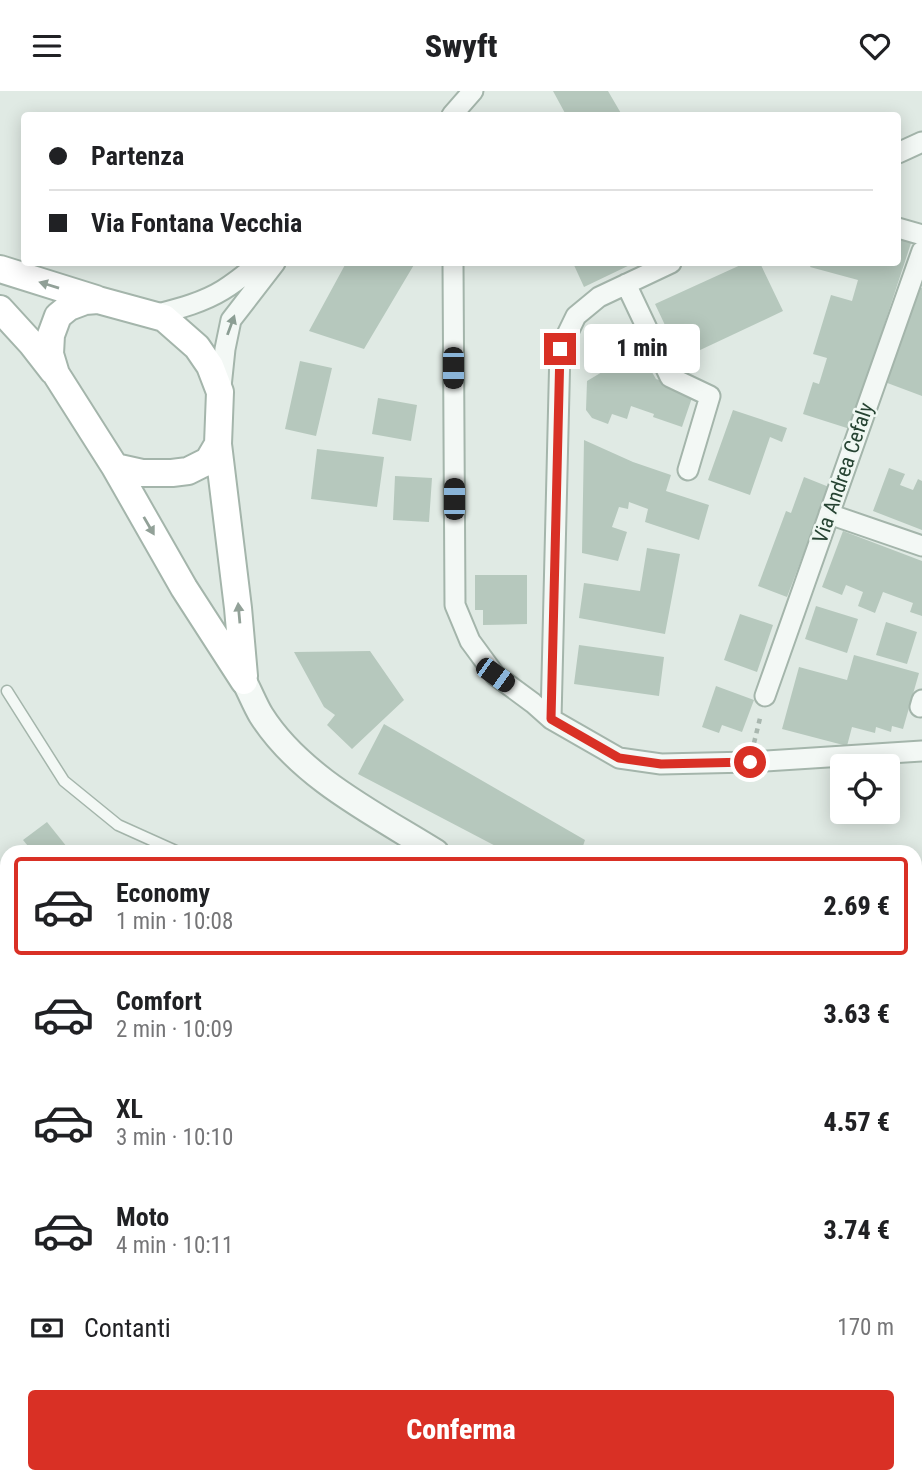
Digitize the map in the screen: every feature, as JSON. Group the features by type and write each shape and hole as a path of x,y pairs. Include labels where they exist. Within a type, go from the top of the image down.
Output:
{"main road":[{"path":"0,269 164,318 197,347 210,366 220,391 218,444 244,681"},
{"path":"56,375 50,344 58,316 69,307 98,300"},
{"path":"0,309 56,375 115,467 184,588 244,681"},
{"path":"115,467 142,473 188,471 208,461 218,444"}],"street":[{"path":"454,112 472,91"},
{"path":"901,152 922,142"},
{"path":"901,228 922,235"},
{"name":"Via Andrea Cefaly","path":"765,696 922,251"},
{"path":"153,315 181,309 216,294 256,266"},
{"path":"220,391 230,320 273,266"},
{"path":"453,266 455,605 470,641 495,675 551,719 619,758 661,764 750,762 922,751"},
{"path":"551,719 560,349 576,316 599,297 665,266"},
{"path":"626,284 670,377 710,397 688,470"},
{"path":"829,514 922,546"},
{"path":"244,681 261,715 285,746 329,785 420,845"}],"lane":[{"path":"7,691 64,781 118,825 161,845"}],"path":[{"path":"750,762 765,696"}],"building":[{"path":"553,91 608,91 620,112 564,112"},
{"path":"901,238 912,240 850,429 803,414 813,382 819,384 827,358 813,354 831,295 852,301 858,280 810,267 901,266"},
{"path":"344,266 413,266 364,349 309,331"},
{"path":"574,266 628,266 584,287"},
{"path":"738,266 761,266 783,311 681,359 655,304"},
{"path":"916,286 922,288 922,396 882,381"},
{"path":"639,350 656,379 694,392 682,427 631,406 627,419 612,414 608,424 592,418 586,410 587,381"},
{"path":"300,361 332,368 316,436 285,429"},
{"path":"378,398 417,405 411,441 372,434"},
{"path":"733,410 787,428 782,442 770,437 750,495 708,480"},
{"path":"584,440 633,462 671,475 666,491 709,505 699,540 645,522 648,509 629,502 628,509 619,507 612,527 627,532 618,561 582,553"},
{"path":"317,449 384,457 377,507 311,499"},
{"path":"889,468 905,474 900,485 913,490 918,479 922,481 922,530 873,511"},
{"path":"395,476 432,478 429,522 393,520"},
{"path":"804,477 829,487 787,597 758,586 786,511 791,513"},
{"path":"843,531 922,561 922,616 910,612 913,603 883,592 875,613 858,606 863,592 846,585 842,595 822,587"},
{"path":"647,548 680,554 665,634 579,618 584,583 640,591"},
{"path":"475,575 527,575 527,624 483,625 483,610 475,610"},
{"path":"816,606 858,619 847,653 805,639"},
{"path":"740,614 773,625 757,672 724,660"},
{"path":"886,622 917,632 907,664 876,655"},
{"path":"579,645 664,657 659,696 574,684"},
{"path":"370,651 404,700 352,749 327,725 335,715 324,707 294,652"},
{"path":"854,655 919,673 903,729 892,726 891,732 876,727 875,733 852,727 847,746 782,729 799,667 847,680"},
{"path":"716,686 754,700 742,732 722,725 719,733 702,727"},
{"path":"384,724 585,840 583,845 494,845 358,774"},
{"path":"47,822 65,845 27,845 23,840"}],"route":[{"path":"560,349 551,719 619,758 661,764 750,762"}]}
